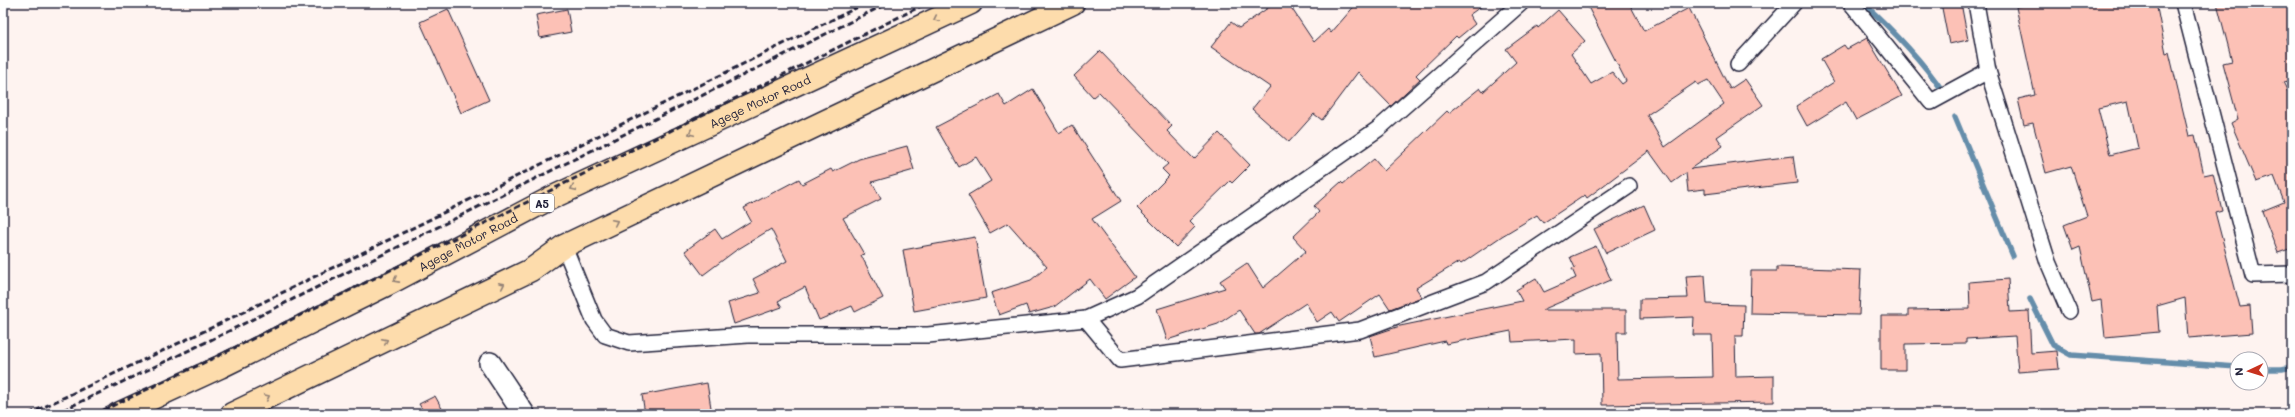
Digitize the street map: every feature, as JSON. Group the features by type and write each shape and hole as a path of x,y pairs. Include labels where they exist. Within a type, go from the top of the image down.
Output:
{"highway":[{"name":"Agege Motor Road","path":"118,414 220,367 372,292 551,198 971,3"},
{"path":"232,414 531,270 564,246 1073,3"}],"street":[{"path":"564,246 594,320 605,335 629,343 748,335 928,335 1086,319 1137,296 1378,129 1521,3"},
{"path":"1738,64 1794,3"},
{"path":"1851,3 1931,102 1988,71"},
{"path":"1976,3 1988,71 2048,262 2069,311"},
{"path":"2183,3 2253,275 2292,274"},
{"path":"1086,319 1120,360 1360,330 1486,282 1629,186"},
{"path":"490,364 524,414"}],"building":[{"path":"1275,3 1288,3 1314,42 1328,29 1331,33 1357,3 1486,3 1469,15 1475,24 1458,38 1456,36 1416,75 1420,79 1391,106 1358,72 1322,120 1314,114 1289,142 1252,109 1270,87 1211,47 1231,22 1239,28"},
{"path":"1586,3 1629,3 1644,31 1689,8 1730,89 1745,79 1763,105 1717,137 1723,146 1690,169 1793,156 1797,183 1705,194 1705,189 1688,191 1686,173 1672,183 1649,151 1587,198 1585,195 1543,223 1537,215 1502,236 1461,264 1459,262 1416,288 1422,297 1390,309 1380,294 1339,322 1332,312 1317,322 1306,303 1259,334 1255,334 1239,310 1218,324 1167,340 1157,309 1225,288 1220,281 1247,263 1263,288 1306,251 1293,237 1319,212 1314,206 1341,182 1343,184 1374,159 1384,171 1447,111 1449,113 1480,88 1483,92 1516,62 1506,49 1537,26 1538,28 1558,10 1585,41 1571,54 1591,84 1612,72 1622,84 1626,81","holes":["1708,80 1724,104 1665,147 1647,115 1696,82 1698,85"]},
{"path":"1941,3 1961,3 1968,40 1949,44"},
{"path":"2031,3 2156,3 2166,53 2169,52 2189,136 2195,135 2204,175 2213,173 2222,210 2215,212 2240,307 2250,306 2252,333 2188,338 2185,298 2157,306 2159,332 2105,337 2101,300 2092,302 2080,247 2073,250 2064,225 2087,216 2071,166 2046,173 2033,123 2024,125 2018,99 2035,95 2016,7","holes":["2128,101 2138,148 2110,155 2098,108"]},
{"path":"2217,3 2290,3 2292,10 2292,36 2286,38 2292,61 2292,80 2283,82 2292,100 2292,248 2278,253 2262,211 2284,202 2274,176 2256,182 2231,123 2238,119 2223,63 2232,61"},
{"path":"448,9 489,100 461,113 420,22"},
{"path":"567,9 571,32 540,38 536,15"},
{"path":"1867,38 1902,96 1856,120 1846,102 1807,126 1796,106 1834,82 1821,59 1844,45 1847,49"},
{"path":"1100,51 1172,126 1167,131 1194,159 1219,133 1250,165 1232,183 1230,181 1189,221 1195,227 1176,247 1137,208 1169,176 1162,169 1168,164 1099,92 1093,97 1074,76"},
{"path":"1033,89 1059,133 1072,125 1121,201 1092,219 1135,277 1105,299 1090,279 1054,307 1029,314 1026,305 999,315 991,293 1031,280 1047,267 1008,223 990,233 968,195 991,181 976,157 959,167 936,127 999,94 1006,106"},
{"path":"907,146 914,170 872,182 881,199 843,218 864,254 861,255 883,298 855,312 852,306 819,320 805,287 778,301 782,307 734,324 728,303 760,293 753,279 787,261 771,229 735,251 703,275 685,251 715,229 722,239 751,221 744,208 799,179 802,184 831,169 833,172 859,159"},
{"path":"1644,205 1655,230 1606,253 1594,229"},
{"path":"975,237 986,298 914,311 903,250"},
{"path":"1596,246 1611,280 1542,310 1626,310 1626,332 1617,332 1618,379 1713,377 1712,335 1693,335 1694,317 1640,319 1640,299 1688,298 1686,276 1705,275 1707,304 1744,305 1743,336 1735,336 1736,377 1774,376 1774,402 1602,405 1601,353 1576,354 1576,339 1512,342 1511,331 1446,344 1445,341 1375,357 1370,336 1400,326 1522,301 1516,290 1536,278 1544,292 1576,278 1572,269 1575,268 1570,257"},
{"path":"1777,267 1861,270 1859,315 1750,313 1751,271 1777,271"},
{"path":"2008,279 2010,312 2029,311 2031,353 2057,351 2059,369 2018,372 2015,336 1966,339 1966,343 1905,344 1905,370 1881,370 1881,316 1908,316 1908,310 1970,309 1969,282"},
{"path":"707,383 712,414 645,414 642,395"},
{"path":"435,396 445,414 425,414 419,404"}],"waterway":[{"path":"1863,3 1886,24 1906,46 1944,93"},
{"path":"1955,117 2013,256"},
{"path":"2030,299 2053,345 2071,355 2229,366"},
{"path":"2269,369 2292,367"}],"railway":[{"path":"29,414 215,326 866,3"},
{"path":"55,414 219,336 888,3"},
{"path":"95,414 222,354 927,3"}]}
